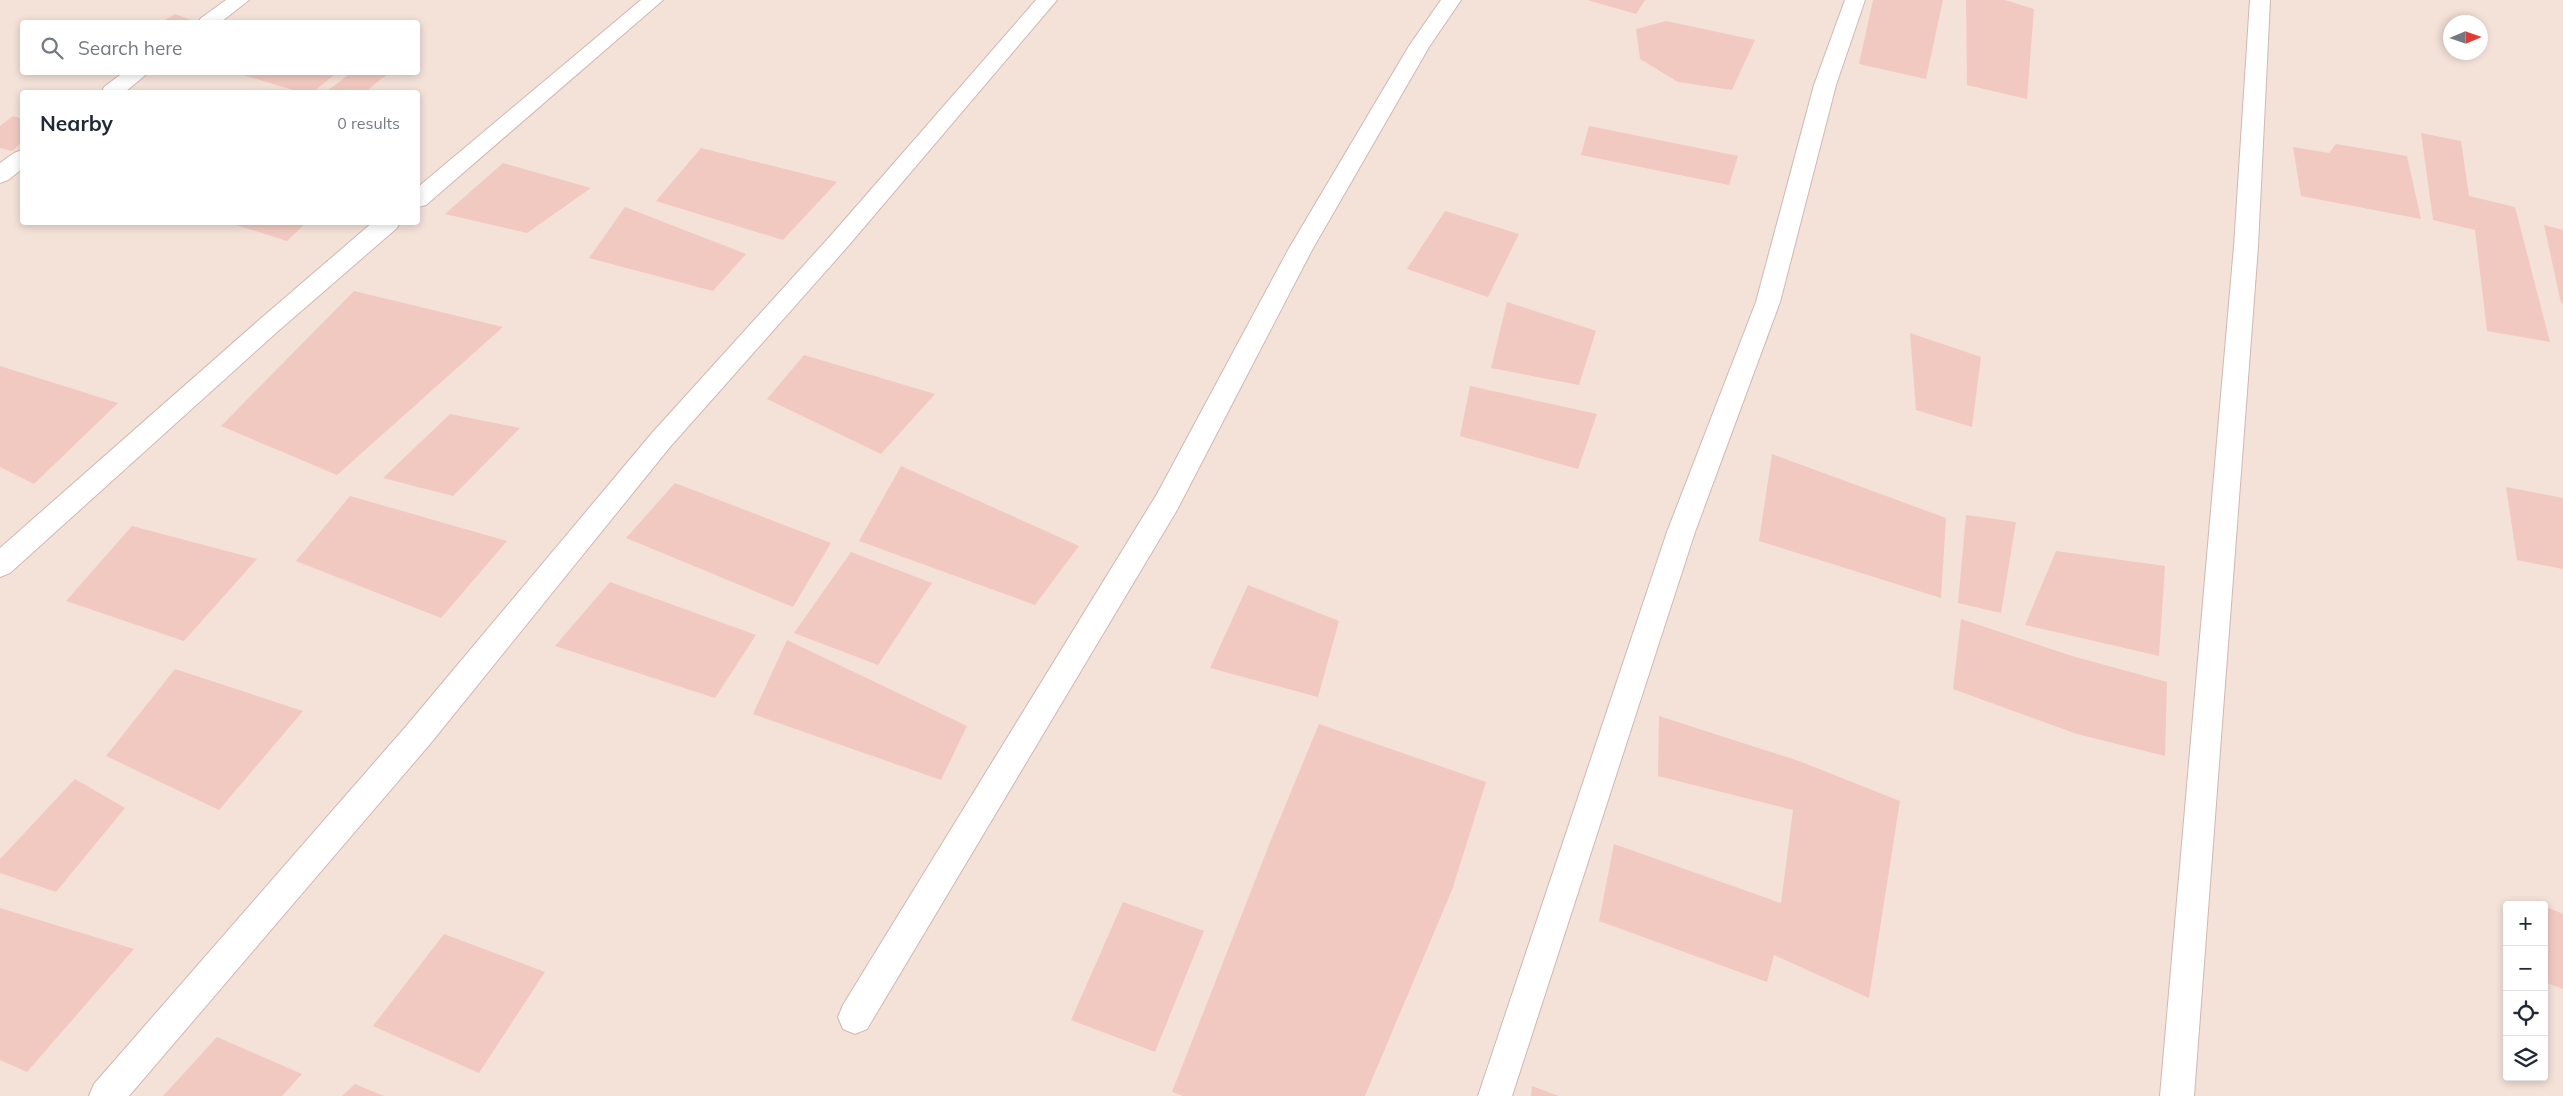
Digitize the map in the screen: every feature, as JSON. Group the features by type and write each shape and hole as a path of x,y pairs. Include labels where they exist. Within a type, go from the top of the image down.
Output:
{"street":[{"path":"211,20 239,0"},
{"path":"420,197 653,0"},
{"path":"106,1096 419,734 661,440 847,231 1047,0"},
{"path":"855,1017 1166,502 1300,250 1419,46 1451,0"},
{"path":"1495,1096 1681,532 1768,302 1825,85 1855,0"},
{"path":"2177,1096 2246,246 2260,0"},
{"path":"115,90 135,75"},
{"path":"0,175 20,160"},
{"path":"0,565 268,326 386,225"}],"shaded area":[{"path":"0,0 2563,0 2563,1096 0,1096"}],"building":[{"path":"1587,0 1645,0 1636,14"},
{"path":"1873,0 1943,0 1926,79 1859,64"},
{"path":"1966,0 2005,0 2034,9 2027,99 1967,85"},
{"path":"175,14 191,20 165,20"},
{"path":"1666,21 1755,40 1732,90 1678,82 1640,59 1636,29"},
{"path":"244,75 334,75 316,90 293,90"},
{"path":"348,75 386,75 368,90 329,90"},
{"path":"13,116 20,118 20,144 12,151 0,148 0,126"},
{"path":"1589,126 1738,156 1729,185 1581,155"},
{"path":"2421,133 2461,141 2469,196 2515,207 2550,342 2487,331 2475,230 2433,220"},
{"path":"2336,144 2407,156 2421,219 2301,196 2293,147 2329,153"},
{"path":"701,148 837,182 783,240 656,201"},
{"path":"503,163 591,188 527,233 445,214"},
{"path":"625,207 746,254 713,291 589,258"},
{"path":"1445,211 1519,234 1488,297 1407,269"},
{"path":"236,225 304,225 287,241"},
{"path":"2544,225 2563,230 2563,303 2561,303"},
{"path":"354,291 503,327 337,475 221,426"},
{"path":"1507,302 1596,331 1579,385 1491,368"},
{"path":"1910,333 1981,357 1972,427 1916,410"},
{"path":"804,355 935,394 881,454 767,399"},
{"path":"0,366 118,403 34,484 0,467"},
{"path":"1470,386 1597,414 1578,469 1460,436"},
{"path":"450,414 520,428 453,496 383,478"},
{"path":"1772,454 1946,518 1941,598 1759,541"},
{"path":"901,466 1079,546 1035,605 859,541"},
{"path":"675,483 831,543 793,607 626,538"},
{"path":"2506,487 2563,498 2563,569 2517,560"},
{"path":"350,496 507,541 441,618 296,561"},
{"path":"1966,515 2016,522 2001,613 1958,603"},
{"path":"132,526 257,559 184,641 66,601"},
{"path":"2056,551 2165,566 2159,656 2025,625"},
{"path":"851,552 932,583 878,665 794,633"},
{"path":"610,582 756,635 715,698 555,646"},
{"path":"1248,585 1339,621 1318,697 1210,668"},
{"path":"1961,619 2072,656 2167,682 2165,756 2077,734 1953,689"},
{"path":"787,640 967,726 941,780 753,714"},
{"path":"175,669 303,711 219,810 106,756"},
{"path":"1659,716 1799,761 1900,801 1869,998 1774,955 1767,982 1599,921 1614,844 1781,903 1793,810 1658,776"},
{"path":"1319,724 1486,782 1452,890 1365,1096 1183,1096 1172,1092 1273,835"},
{"path":"75,779 125,808 56,892 0,873 0,859"},
{"path":"1123,902 1204,931 1155,1052 1071,1020"},
{"path":"0,908 134,949 27,1072 0,1060"},
{"path":"2548,908 2563,914 2563,989 2548,983"},
{"path":"444,934 545,972 479,1073 373,1026"},
{"path":"217,1037 302,1074 282,1096 163,1096"},
{"path":"355,1084 384,1096 342,1096"},
{"path":"1532,1086 1559,1096 1531,1096"}]}
